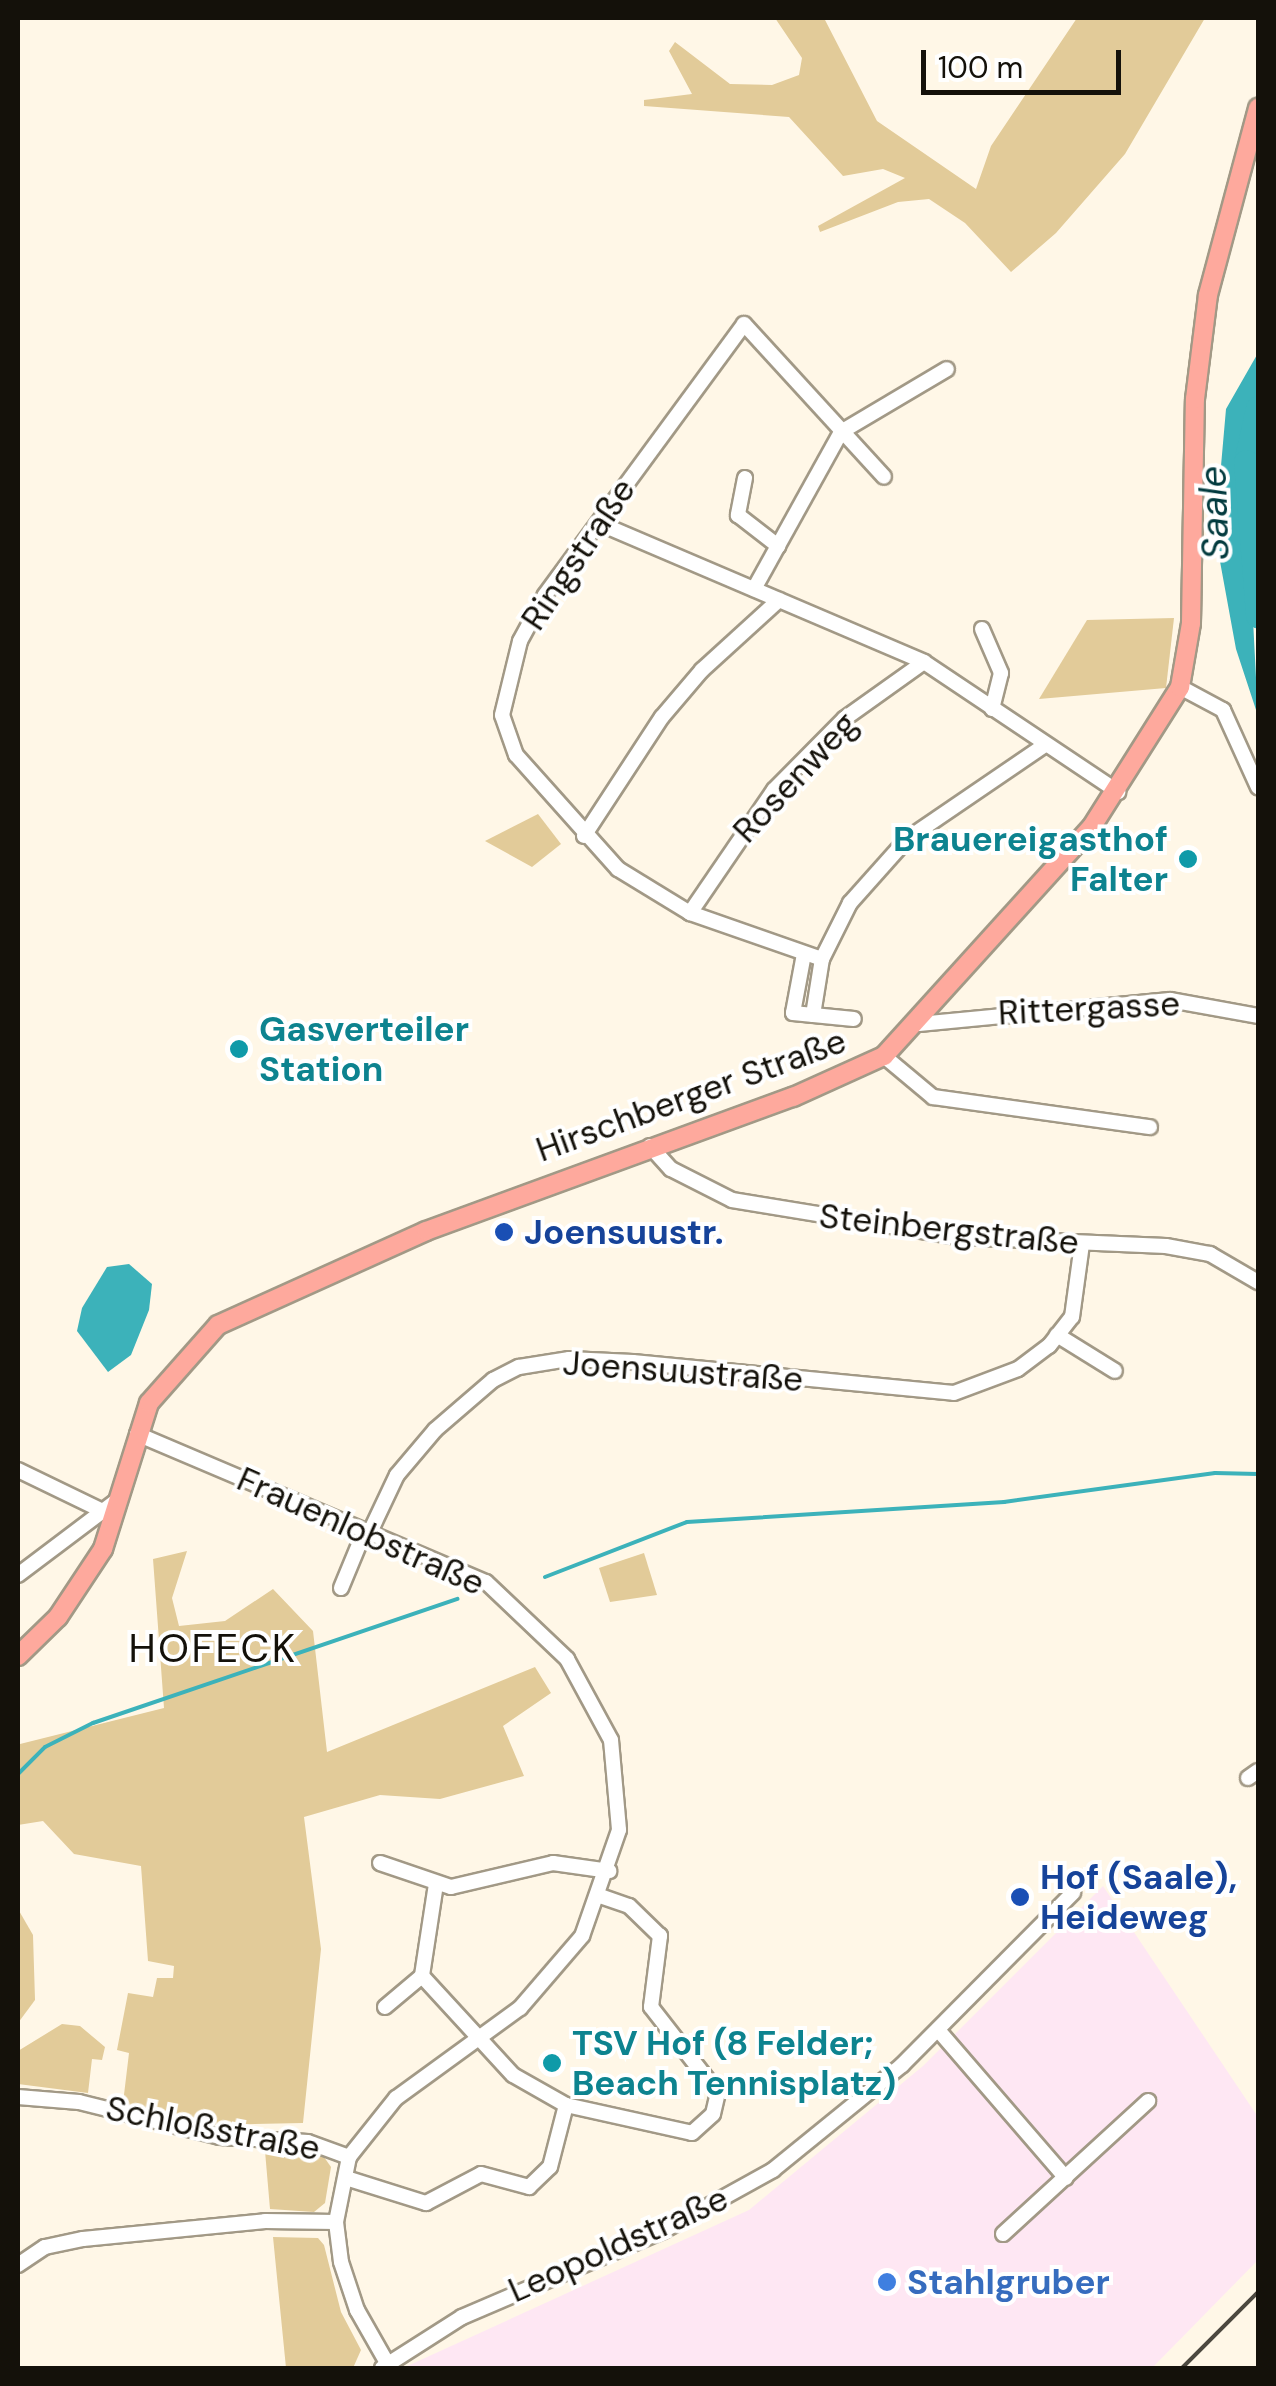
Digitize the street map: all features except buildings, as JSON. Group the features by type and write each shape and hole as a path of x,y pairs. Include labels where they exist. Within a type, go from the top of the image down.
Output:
{"main road":[{"name":"Hirschberger Straße","path":"18,1656 58,1617 103,1549 123,1496 136,1434 179,1362 246,1310 426,1230 793,1097 884,1056 923,1023 1118,792 1180,687 1190,623 1195,396 1208,295 1258,108"}],"street":[{"name":"Ringstraße","path":"822,959 690,913 618,869 584,836 516,756 502,715 520,641 545,595 601,524 626,480 744,324 841,432"},
{"path":"754,589 841,432 947,369"},
{"path":"841,432 884,477"},
{"path":"745,478 738,515 778,546"},
{"path":"601,524 924,662 1118,792"},
{"path":"584,836 662,717 702,670 779,600"},
{"path":"982,629 1001,673 992,708"},
{"name":"Rosenweg","path":"690,913 744,826 786,778 844,720 924,662"},
{"path":"1180,687 1223,710 1258,787"},
{"path":"813,1015 822,959 850,902 906,839 1045,745"},
{"path":"804,954 793,1014 854,1019"},
{"name":"Rittergasse","path":"923,1023 1170,1000 1258,1016"},
{"path":"884,1056 933,1097 1150,1127"},
{"name":"Steinbergstraße","path":"650,1146 672,1169 732,1200 860,1226 1210,1254 1258,1282"},
{"name":"Joensuustraße","path":"341,1588 396,1474 460,1405 519,1367 569,1359 634,1362 954,1393 1018,1369 1057,1335 1072,1316 1082,1244"},
{"path":"1057,1335 1115,1370"},
{"name":"Frauenlobstraße","path":"136,1434 486,1582 567,1659 612,1740 619,1830 610,1871 600,1896 550,1980 482,2040 396,2098 349,2157"},
{"path":"18,1470 104,1512"},
{"path":"18,1575 123,1496"},
{"path":"380,1863 436,1884 469,1887 553,1863 610,1871"},
{"path":"436,1884 419,1965 422,1976 513,2075 566,2104 673,2134 704,2125 718,2103 713,2079 651,2007 661,1945 655,1928 629,1906 600,1896"},
{"name":"Leopoldstraße","path":"386,2367 462,2317 663,2230 773,2170 939,2031 1074,1893"},
{"path":"385,2007 422,1976"},
{"path":"939,2031 1066,2178"},
{"name":"Schloßstraße","path":"18,2096 79,2102 220,2137 308,2142 349,2157"},
{"path":"1003,2234 1148,2101"},
{"path":"346,2178 426,2202 481,2174 529,2186 550,2166 566,2104"},
{"path":"349,2157 336,2222 357,2310 386,2367"},
{"path":"18,2265 45,2247 82,2239 265,2221 336,2222"}],"shaded area":[{"path":"775,18 824,18 877,121 976,189 991,146 1077,18 1205,18 1125,154 1056,233 1011,272 965,223 929,199 898,202 820,232 818,226 905,178 883,169 843,176 789,117 644,106 644,100 692,94 669,51 675,42 730,84 772,85 799,75 802,58"},
{"path":"1174,618 1166,688 1039,699 1087,620"},
{"path":"538,814 561,844 532,867 485,841"},
{"path":"187,1551 172,1598 179,1626 225,1621 273,1589 313,1631 327,1752 535,1667 551,1693 503,1726 524,1776 440,1799 380,1795 304,1817 321,1949 303,2123 206,2125 123,2103 129,2053 117,2050 128,1993 153,1997 157,1978 173,1978 174,1966 148,1961 141,1866 74,1854 43,1821 18,1825 20,1744 164,1708 153,1559"},
{"path":"644,1553 657,1595 610,1602 599,1568"},
{"path":"1103,1886 1258,2117 1258,2260 1152,2368 403,2368 749,2210 923,2066"},
{"path":"18,1909 33,1935 35,2000 18,2023"},
{"path":"62,2024 80,2026 105,2047 102,2060 92,2059 88,2093 18,2084 18,2051"},
{"path":"295,2150 324,2157 331,2167 325,2203 314,2212 270,2209 265,2151"},
{"path":"273,2237 318,2238 324,2245 341,2312 361,2350 353,2368 286,2368"}],"water":[{"path":"1258,353 1258,406 1245,465 1258,716 1236,649 1215,534 1226,409"},
{"path":"129,1264 152,1284 149,1310 131,1355 108,1372 77,1331 82,1308 107,1267"}],"waterway":[{"name":"Saale","path":"1258,408 1246,462 1258,616"},
{"path":"545,1577 687,1522 1004,1502 1215,1473 1258,1474"},
{"path":"18,1774 45,1747 93,1723 458,1599"}],"railway":[{"path":"1182,2368 1258,2292"}],"place":[{"name":"Brauereigasthof Falter","path":"1188,859"},
{"name":"Gasverteiler Station","path":"239,1049"},
{"name":"Joensuustr.","path":"504,1232"},
{"name":"Hof (Saale), Heideweg","path":"1020,1897"},
{"name":"TSV Hof (8 Felder; Beach Tennisplatz)","path":"552,2063"},
{"name":"Stahlgruber","path":"887,2282"}],"district":[{"name":"HOFECK","path":"213,1648"}]}
